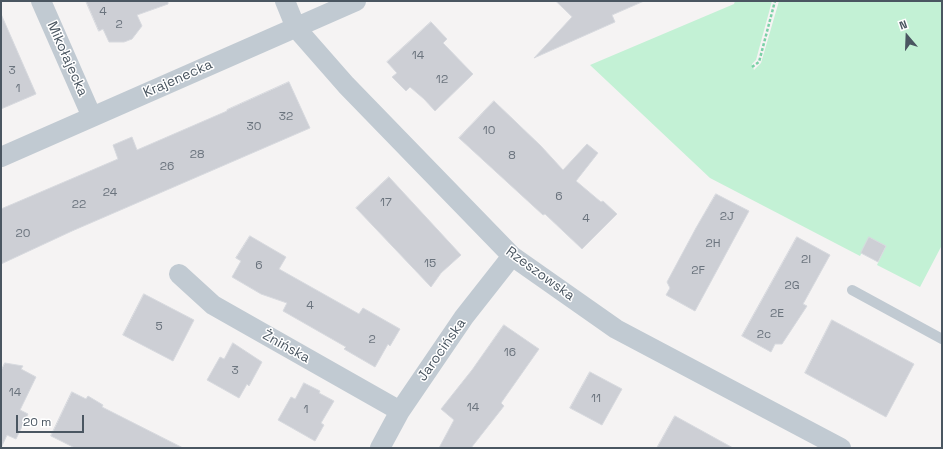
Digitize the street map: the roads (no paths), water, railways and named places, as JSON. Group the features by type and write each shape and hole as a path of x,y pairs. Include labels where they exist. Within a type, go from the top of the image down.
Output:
{"street":[{"name":"Mikołajecka","path":"41,1 92,117"},
{"name":"Rzeszowska","path":"285,1 296,28 346,85 512,256 616,329 841,448"},
{"name":"Krajenecka","path":"1,157 356,1"},
{"name":"Jarocińska","path":"380,448 400,411 464,317 512,256"},
{"name":"Żnińska","path":"179,274 213,306 400,411"}],"lane":[{"path":"852,290 942,339"}]}
